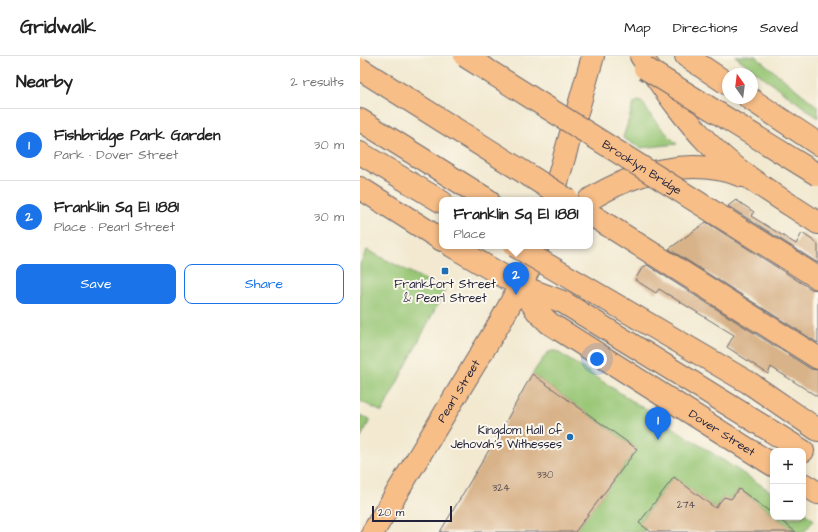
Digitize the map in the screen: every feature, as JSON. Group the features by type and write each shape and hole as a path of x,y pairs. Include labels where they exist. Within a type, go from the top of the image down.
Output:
{"main road":[{"name":"Brooklyn Bridge","path":"465,56 818,278"},
{"path":"553,197 593,56"},
{"path":"625,56 818,175"},
{"path":"642,56 688,121 729,162 756,182 818,223"},
{"path":"686,56 722,80"},
{"path":"360,69 563,197"},
{"path":"758,104 818,144"},
{"path":"360,120 483,197"},
{"path":"360,153 439,200"},
{"path":"593,198 626,181 661,170 707,167 724,170 756,182"},
{"path":"360,188 439,238"},
{"path":"593,216 818,358"},
{"path":"457,249 520,286 563,302 810,455"},
{"path":"520,249 751,384 818,418"},
{"name":"Pearl Street","path":"373,532 520,286 537,249"},
{"name":"Dover Street","path":"520,286 536,311 549,323 770,463"},
{"path":"751,384 818,430"},
{"path":"806,486 818,493"}],"green space":[{"path":"735,56 755,56 818,107 818,118 758,73 758,68 751,68"},
{"path":"639,101 644,104 655,121 677,144 640,148 623,138 634,103"},
{"path":"367,250 445,290 382,412 360,401 360,264"},
{"path":"556,351 770,491 770,512 739,489 731,499 723,497 715,508 674,477 639,523 646,528 644,532 575,532 637,449 532,374 547,353"},
{"path":"360,415 370,420 360,439"},
{"path":"806,514 814,520 804,532 796,532 780,520 806,520"}],"building":[{"path":"736,200 754,212 751,216 796,244 802,233 818,244 818,263 728,206"},
{"path":"706,222 811,289 818,290 818,343 669,249"},
{"path":"647,265 811,369 818,370 818,397 771,367 768,374 727,347 734,335 659,289 656,293 635,280 642,268"},
{"path":"532,374 637,449 575,532 440,532 504,425"},
{"path":"674,477 715,508 724,497 731,499 739,489 770,512 770,520 780,520 796,532 651,532 639,523"}],"place":[{"name":"Frankfort Street & Pearl Street","path":"445,271"},
{"name":"Franklin Sq El 1881","path":"516,295"},
{"name":"Kingdom Hall of Jehovah's Withesses","path":"570,437"},
{"name":"Fishbridge Park Garden","path":"658,440"}]}
